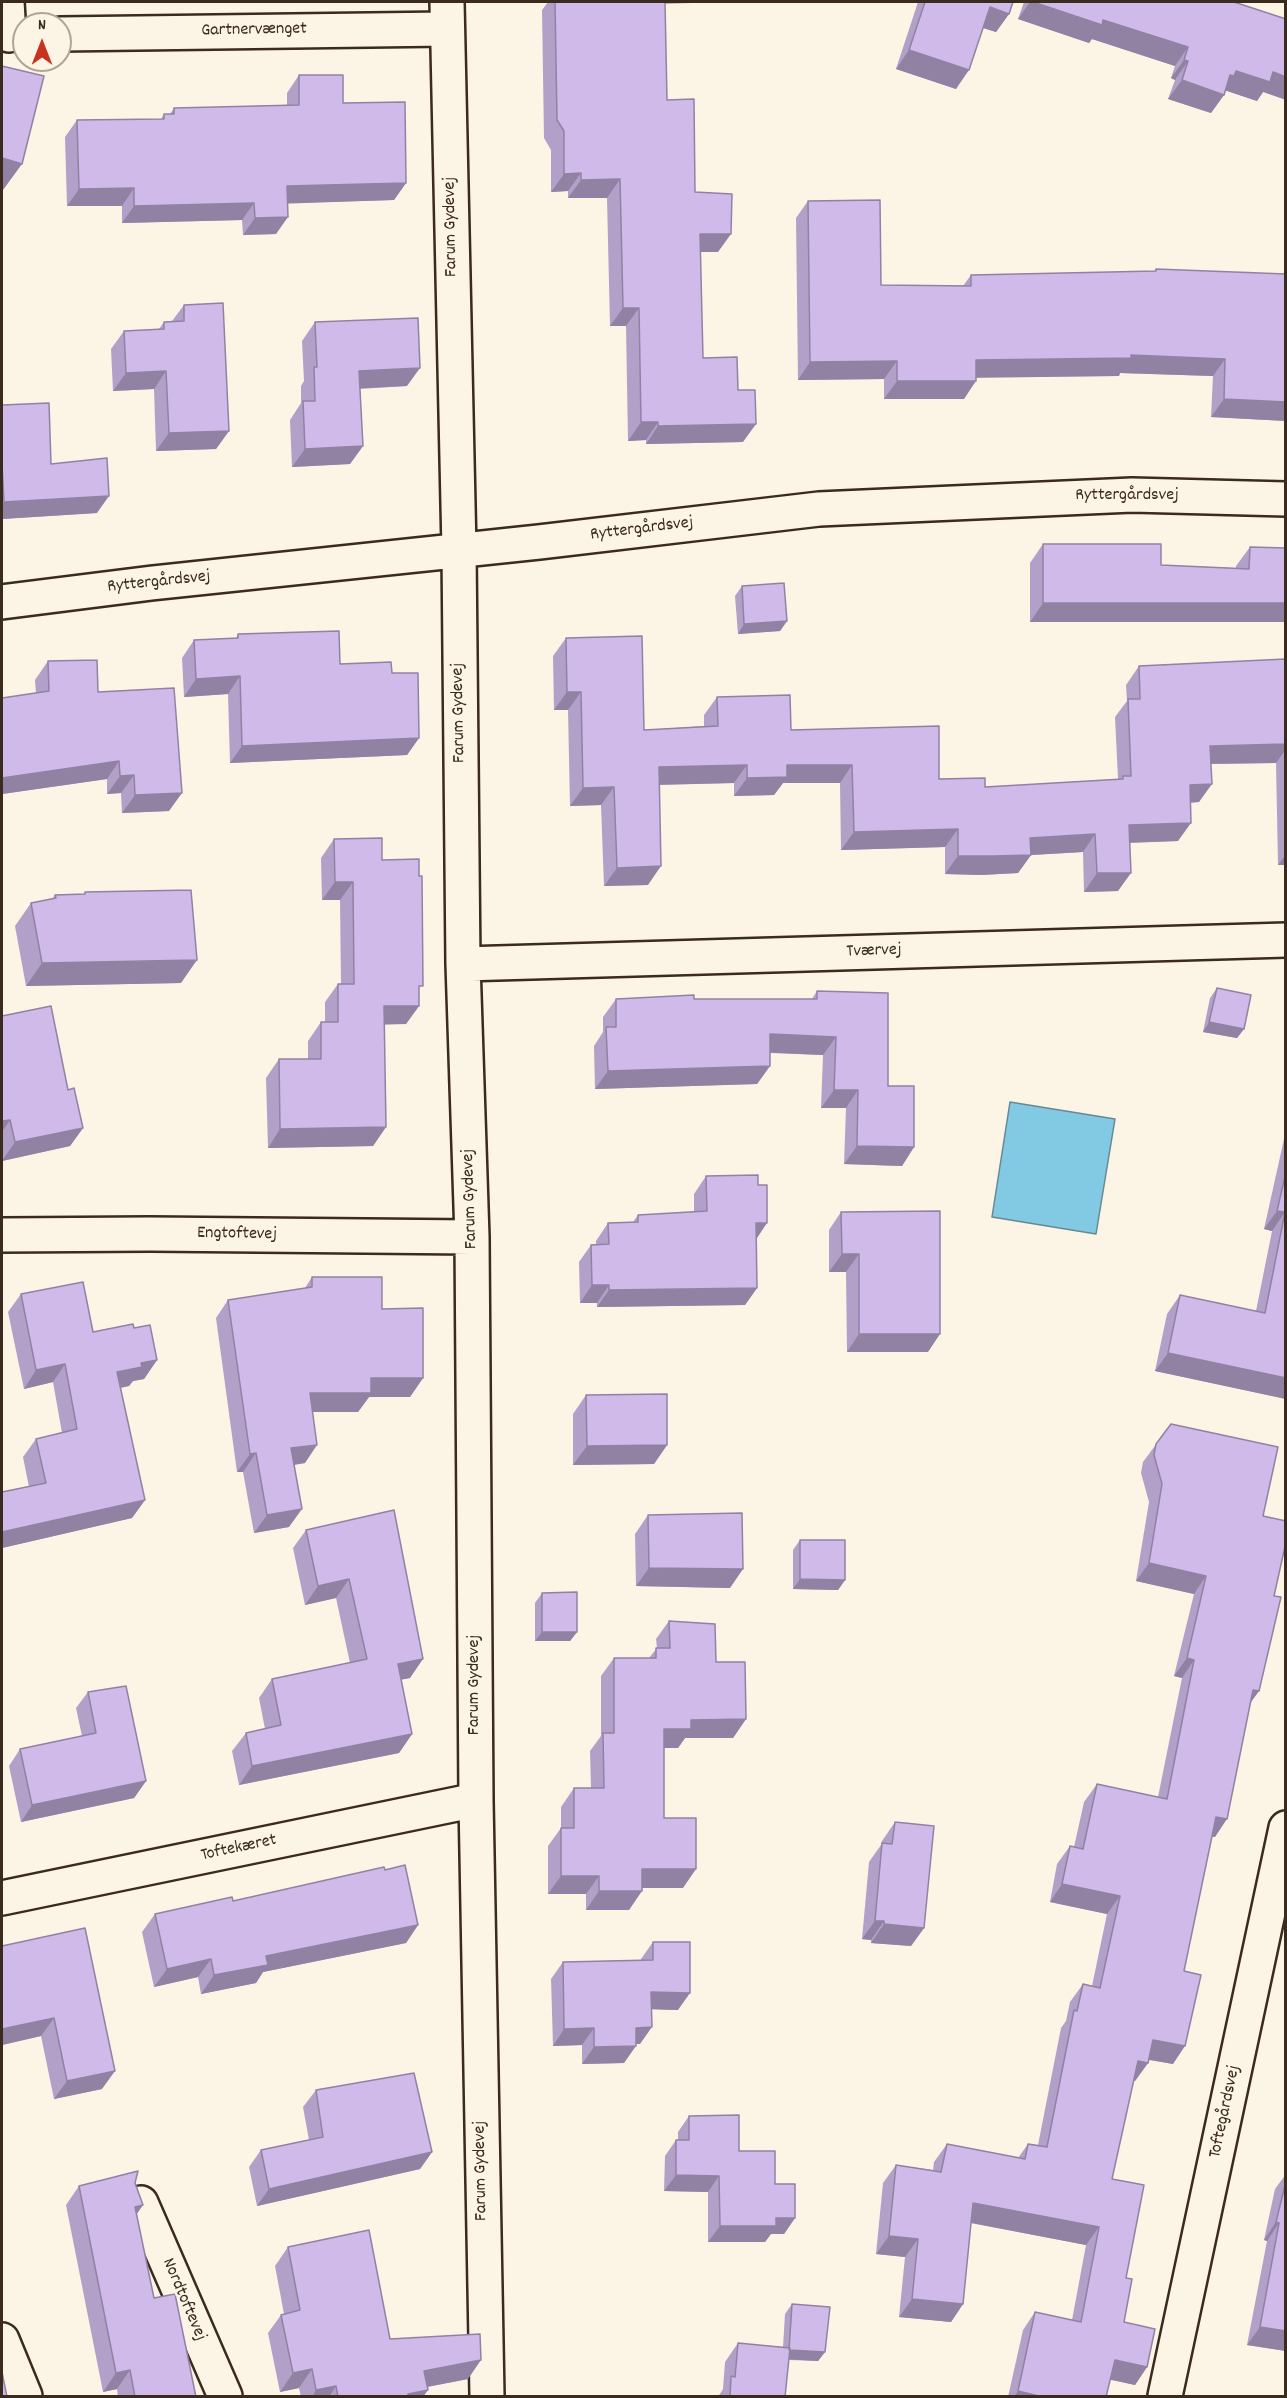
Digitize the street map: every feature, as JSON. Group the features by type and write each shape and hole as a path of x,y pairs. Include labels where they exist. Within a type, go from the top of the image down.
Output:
{"street":[{"path":"8,2 12,34"},
{"name":"Gartnervænget","path":"72,33 447,15"},
{"name":"Farum Gydevej","path":"447,15 459,550 463,964 472,1237 476,1800 487,2397"},
{"name":"Ryttergårdsvej","path":"2,602 152,583 842,507 1132,495 1286,499"},
{"name":"Tværvej","path":"463,964 1286,940"},
{"name":"Engtoftevej","path":"2,1235 472,1237"},
{"name":"Toftekæret","path":"2,1898 476,1800"},
{"name":"Toftegårdsvej","path":"1165,2397 1286,1828"},
{"name":"Nordtoftevej","path":"141,2203 225,2397"},
{"path":"2,2340 25,2397"}],"water":[{"path":"1010,1102 1115,1119 1096,1234 992,1217"}],"building":[{"path":"555,2 665,2 667,100 694,99 695,192 732,194 731,234 700,234 703,358 737,357 738,390 755,390 756,424 658,426 658,422 641,422 639,308 623,308 620,179 581,180 581,173 564,174 564,131 557,120"},
{"path":"925,2 1013,2 1009,14 990,7 969,70 909,50"},
{"path":"1033,2 1234,2 1286,19 1286,77 1273,72 1270,82 1236,71 1234,76 1230,75 1224,95 1182,80 1188,61 1184,60 1188,47 1103,20 1102,25"},
{"path":"2,66 12,68 12,72 27,72 44,76 22,164 2,158"},
{"path":"299,75 343,75 343,103 405,102 406,183 287,186 288,217 255,218 254,203 134,206 134,188 79,189 77,120 164,119 164,114 174,114 174,108 299,105"},
{"path":"880,200 881,285 971,286 971,275 1156,271 1156,269 1286,274 1286,402 1224,399 1225,359 1131,355 1131,358 976,360 976,381 897,381 897,361 810,362 808,201"},
{"path":"223,303 229,431 169,433 166,371 126,373 124,331 164,329 164,322 184,321 184,305"},
{"path":"418,318 420,368 359,371 363,446 305,449 303,401 315,401 314,367 317,367 315,322"},
{"path":"49,403 51,464 107,458 109,496 4,502 2,405"},
{"path":"1043,544 1161,544 1161,565 1249,569 1250,547 1286,548 1286,603 1043,603"},
{"path":"784,583 787,621 744,624 742,586"},
{"path":"339,631 340,664 391,662 392,673 418,673 419,738 242,746 240,676 196,679 194,640 238,638 238,634"},
{"path":"642,636 644,730 718,726 717,697 790,695 791,730 939,726 939,779 985,778 985,787 1123,779 1123,776 1131,776 1128,699 1140,699 1139,666 1286,659 1286,744 1210,746 1212,784 1190,785 1191,823 1129,825 1131,873 1097,873 1095,834 1030,838 1031,855 958,856 958,829 854,832 852,765 787,765 787,777 747,778 747,765 659,767 661,866 617,868 614,787 583,788 581,692 567,692 566,638"},
{"path":"97,660 98,692 174,688 182,793 135,795 134,775 120,776 119,761 2,778 2,698 49,691 48,661"},
{"path":"382,838 382,860 419,859 419,876 422,876 423,986 419,986 419,1006 384,1006 386,1127 280,1129 279,1059 321,1059 321,1022 338,1022 338,984 354,984 353,882 335,882 334,839"},
{"path":"191,890 197,960 42,963 31,903 56,898 55,895 85,894 85,892"},
{"path":"1217,988 1251,995 1244,1029 1209,1022"},
{"path":"817,991 888,993 888,1086 914,1086 914,1147 857,1146 858,1090 834,1090 836,1037 770,1034 770,1066 608,1071 606,1027 616,1027 616,999 694,995 694,999 817,999"},
{"path":"51,1006 68,1090 74,1088 83,1128 15,1142 10,1120 2,1121 2,1016"},
{"path":"1286,1172 1286,1378 1168,1353 1180,1295 1265,1313 1285,1212 1277,1211"},
{"path":"758,1175 758,1185 767,1185 767,1223 756,1223 757,1288 609,1290 609,1285 592,1285 591,1245 609,1244 608,1223 638,1222 638,1215 707,1211 706,1176"},
{"path":"940,1211 940,1334 859,1334 859,1254 842,1254 841,1212"},
{"path":"312,1277 382,1277 382,1309 423,1308 423,1378 371,1378 371,1393 310,1393 317,1445 291,1448 302,1509 267,1515 256,1453 250,1454 228,1300 312,1287"},
{"path":"83,1282 93,1332 133,1324 134,1328 150,1325 157,1360 141,1363 142,1367 117,1372 145,1500 2,1532 2,1492 46,1483 36,1439 77,1429 65,1364 36,1370 21,1294"},
{"path":"667,1394 667,1445 587,1446 586,1395"},
{"path":"1171,1424 1278,1447 1263,1516 1286,1521 1286,1542 1274,1596 1281,1597 1259,1691 1253,1690 1227,1819 1216,1817 1184,1971 1201,1975 1185,2046 1153,2040 1148,2063 1138,2061 1112,2179 1144,2185 1126,2278 1132,2279 1124,2322 1155,2329 1147,2367 1115,2360 1106,2397 1043,2397 1018,2391 1035,2312 1081,2322 1099,2227 973,2203 963,2304 912,2299 918,2239 889,2236 896,2165 941,2172 947,2144 1025,2159 1028,2144 1047,2147 1074,2010 1077,2011 1083,1984 1100,1988 1120,1896 1062,1884 1070,1846 1083,1849 1097,1784 1167,1799 1194,1660 1187,1658 1206,1576 1149,1563 1162,1484 1154,1455 1156,1444"},
{"path":"394,1510 423,1659 398,1664 412,1734 252,1766 246,1733 281,1725 272,1679 367,1659 349,1579 318,1586 306,1530"},
{"path":"742,1513 743,1569 649,1568 648,1515"},
{"path":"800,1540 845,1540 845,1580 800,1579"},
{"path":"577,1592 577,1632 542,1632 542,1593"},
{"path":"669,1621 715,1624 716,1662 745,1662 746,1719 691,1720 691,1729 664,1729 664,1818 696,1818 696,1869 642,1869 642,1891 599,1891 599,1876 561,1876 561,1828 574,1828 574,1788 604,1788 603,1733 614,1733 614,1658 656,1658 656,1648 670,1648"},
{"path":"126,1686 146,1781 32,1805 20,1749 96,1733 88,1692"},
{"path":"895,1822 934,1826 924,1928 875,1921 882,1843 892,1844"},
{"path":"405,1865 418,1925 266,1956 268,1965 214,1975 211,1959 167,1969 155,1914 232,1897 233,1901 384,1867 385,1870"},
{"path":"85,1928 115,2071 67,2081 54,2018 2,2029 2,1946"},
{"path":"653,1942 690,1942 690,1993 651,1992 652,2027 636,2028 636,2046 594,2047 594,2028 564,2029 563,1962 653,1960"},
{"path":"414,2073 432,2152 269,2189 261,2150 323,2137 316,2090"},
{"path":"739,2115 739,2151 775,2151 775,2184 795,2184 795,2218 776,2218 776,2226 720,2226 719,2176 676,2175 676,2140 689,2140 689,2116"},
{"path":"138,2171 135,2183 143,2205 135,2207 154,2298 175,2294 196,2397 135,2397 130,2370 116,2373 79,2186"},
{"path":"1286,2181 1286,2331 1260,2327 1279,2223 1276,2222"},
{"path":"369,2230 390,2339 480,2334 481,2360 424,2371 428,2390 408,2394 409,2397 338,2397 336,2386 316,2390 312,2369 293,2373 281,2315 300,2310 288,2247"},
{"path":"792,2304 830,2307 825,2352 789,2350"},
{"path":"738,2343 790,2348 785,2397 730,2397 731,2376 735,2377"},
{"path":"2,2372 7,2397 2,2397"}]}
